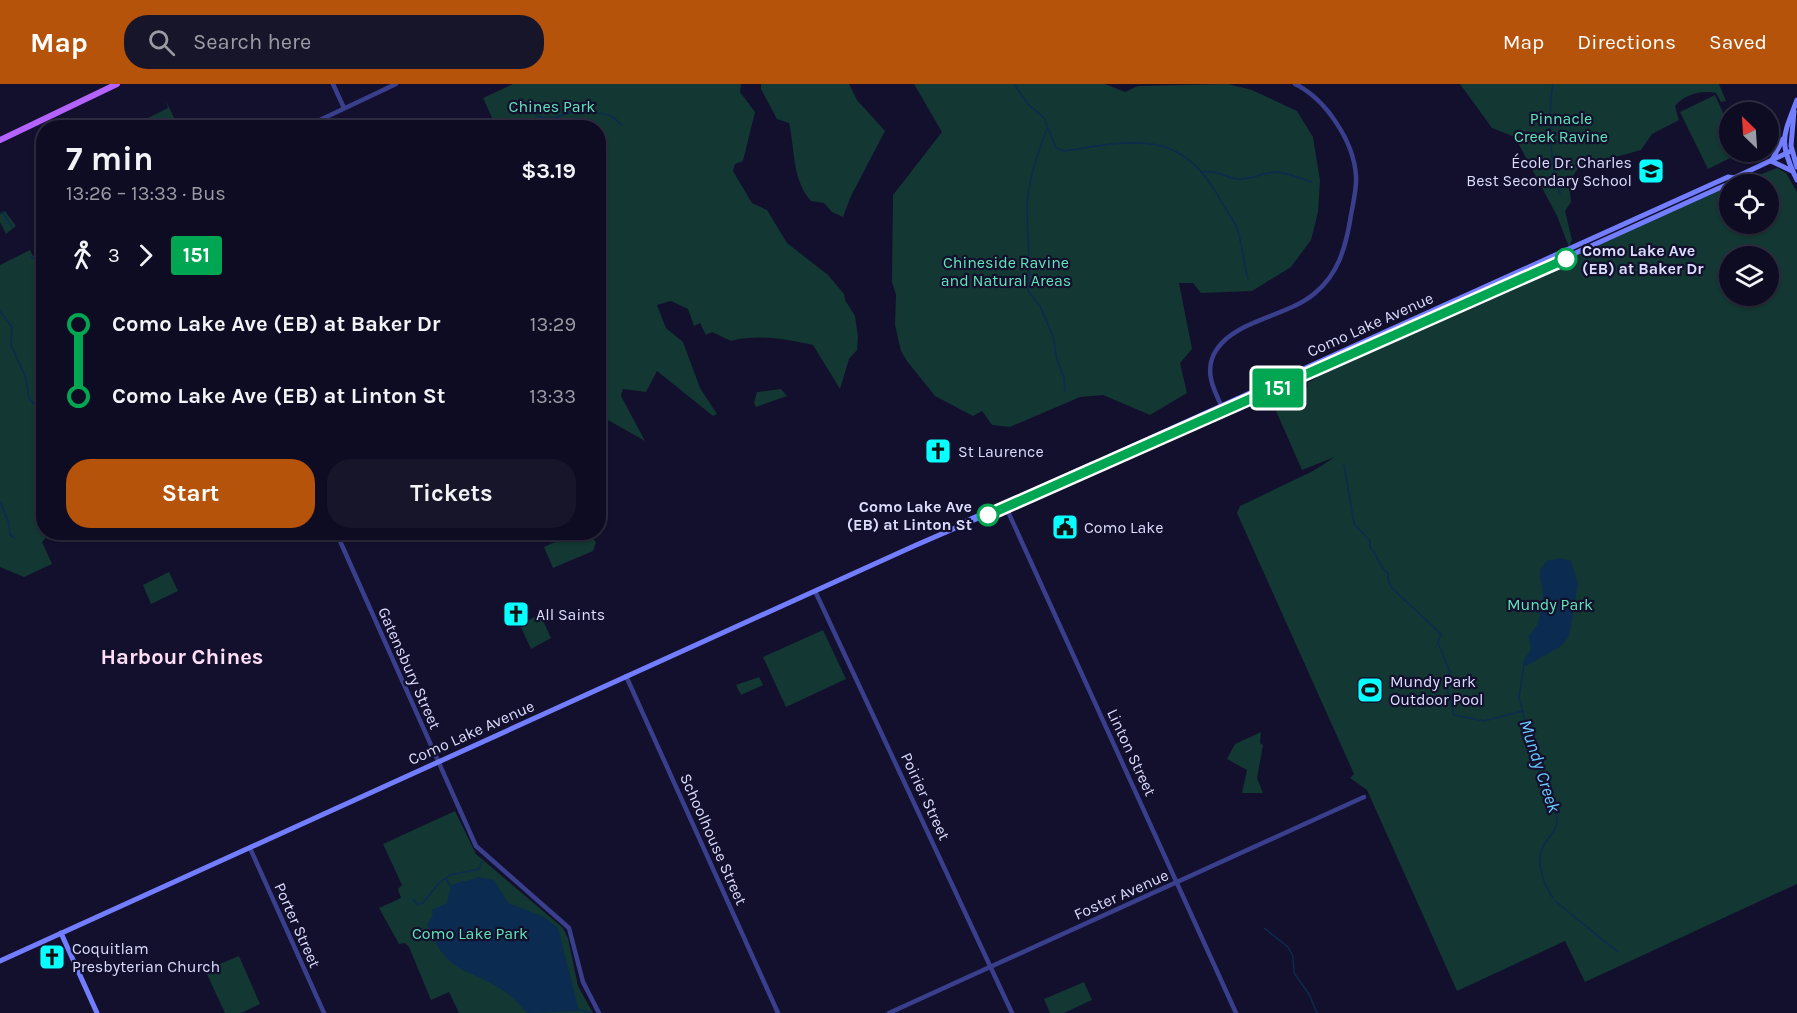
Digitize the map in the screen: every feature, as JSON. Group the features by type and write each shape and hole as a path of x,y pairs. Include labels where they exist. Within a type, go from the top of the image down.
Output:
{"main road":[{"path":"42,120 117,84"},
{"path":"1779,147 1797,100"},
{"path":"1794,109 1791,135 1797,180"},
{"path":"0,140 36,123"},
{"path":"1791,135 1797,141"},
{"path":"1784,138 1792,151"},
{"name":"Como Lake Avenue","path":"0,961 1728,177 1734,178 1769,162"},
{"path":"1774,162 1795,170"},
{"path":"61,933 97,1013"}],"street":[{"path":"333,84 344,108"},
{"path":"318,120 396,84"},
{"path":"1222,407 1209,374 1211,360 1220,345 1235,333 1313,295 1335,270 1346,244 1356,184 1353,161 1329,112 1315,96 1296,84"},
{"name":"Linton Street","path":"1005,505 1178,881 1236,1013"},
{"name":"Gatensbury Street","path":"340,540 477,848 570,929 583,981 599,1013"},
{"name":"Poirier Street","path":"815,591 1012,1013"},
{"name":"Schoolhouse Street","path":"626,676 778,1013"},
{"name":"Foster Avenue","path":"889,1013 1364,797"},
{"name":"Porter Street","path":"250,848 324,1013"}],"green space":[{"name":"Chines Park","path":"513,84 741,84 740,92 755,112 743,161 735,164 733,171 752,203 767,210 787,243 828,275 844,294 855,316 857,350 849,359 840,389 813,345 782,339 761,338 731,341 712,332 706,335 700,323 694,326 688,309 671,301 657,305 666,328 683,342 700,388 717,414 713,416 657,371 646,392 623,389 621,396 645,441 606,419 606,120 493,120 483,98"},
{"path":"761,84 849,84 857,100 885,131 851,196 843,217 832,212 824,203 811,201 805,193 797,174 789,123 777,119 761,89"},
{"name":"Chineside Ravine and Natural Areas","path":"914,84 1105,84 1125,92 1138,86 1228,84 1252,90 1297,111 1313,137 1320,181 1318,212 1311,240 1291,267 1252,291 1201,293 1193,283 1179,283 1192,349 1180,363 1187,393 1150,415 1103,395 1080,397 1010,427 992,425 982,411 973,416 935,396 901,351 895,325 896,295 892,282 893,195 942,132"},
{"name":"Pinnacle Creek Ravine","path":"1460,84 1719,84 1726,101 1721,102 1716,93 1711,92 1689,96 1675,106 1679,120 1652,134 1641,150 1579,167 1569,182 1571,202 1565,211 1572,240 1569,247 1557,216 1515,137 1492,128"},
{"path":"1715,95 1719,104 1719,162 1722,162 1708,169 1680,112"},
{"path":"166,101 175,120 147,120 148,118 168,108"},
{"name":"Mundy Park","path":"1777,168 1786,173 1797,192 1797,884 1585,982 1565,941 1457,991 1367,790 1350,778 1354,774 1237,513 1240,506 1313,471 1335,457 1302,470 1273,404 1274,401 1308,387 1307,383 1317,378 1315,372 1719,190 1719,234 1779,234 1779,174 1762,174"},
{"path":"5,211 16,226 6,234 0,222 0,214"},
{"path":"30,250 33,256 36,255 36,540 44,540 42,542 52,564 24,577 0,567 0,265"},
{"path":"781,389 787,396 756,407 754,403 757,392"},
{"path":"559,540 594,540 596,542 593,551 553,568 544,547"},
{"path":"169,572 178,591 151,604 143,585"},
{"path":"540,614 551,638 531,649 520,625"},
{"path":"823,630 846,679 786,707 763,657"},
{"path":"759,677 763,685 741,695 736,685"},
{"path":"1261,732 1260,743 1263,745 1257,778 1263,793 1242,793 1247,770 1227,759 1235,744"},
{"name":"Como Lake Park","path":"455,811 476,854 563,928 568,938 578,986 593,1013 459,1013 449,992 431,1000 409,947 405,943 399,944 379,908 401,898 398,889 402,885 383,844"},
{"path":"239,956 260,1004 241,1013 225,1013 205,970"},
{"path":"1084,982 1092,1000 1064,1013 1050,1013 1044,999"}],"water":[{"path":"1561,558 1571,561 1578,584 1569,636 1561,646 1526,666 1523,662 1531,649 1529,636 1538,624 1540,614 1535,609 1542,602 1543,597 1540,570 1547,561"},
{"path":"478,877 494,880 508,903 544,917 558,928 579,1011 528,1013 507,993 461,968 443,954 427,925 433,915 432,910 447,903 451,886"}],"waterway":[{"path":"1014,84 1028,104 1044,118 1056,148 1065,151 1113,144 1155,144 1173,150 1190,161 1206,177 1234,222 1241,241 1248,279"},
{"path":"1553,84 1551,140 1554,170 1560,194"},
{"path":"536,115 555,118 576,111 592,112 611,116 622,125"},
{"path":"1047,129 1029,187 1027,206 1028,291 1040,306 1053,336 1057,360 1064,378 1065,392"},
{"path":"1202,172 1213,172 1238,179 1280,172 1312,182"},
{"path":"2,212 12,227"},
{"path":"31,257 36,260"},
{"path":"0,311 12,327 11,345 26,378 29,398 36,406"},
{"path":"1344,464 1354,524 1370,541 1370,547 1388,573 1388,581 1392,588 1441,634 1438,643 1450,672 1446,684 1454,715 1484,721 1523,711"},
{"path":"0,502 9,523 10,535 15,538"},
{"name":"Mundy Creek","path":"1524,664 1519,698 1538,769 1557,817 1555,828 1540,856 1543,878 1553,898"},
{"path":"413,899 417,904 423,903 439,883 450,875 479,869 482,862"},
{"path":"446,879 451,887"},
{"name":"Mundy Creek","path":"1555,901 1618,952"},
{"path":"1264,928 1288,947 1293,956 1294,973 1309,994 1317,1013"},
{"path":"580,1010 590,1013"}],"bus line":[{"name":"151","path":"988,515 1566,259"}],"place":[{"name":"École Dr. Charles Best Secondary School","path":"1651,171"},
{"name":"Como Lake Ave (EB) at Baker Dr","path":"1566,259"},
{"name":"St Laurence","path":"938,451"},
{"name":"Como Lake Ave (EB) at Linton St","path":"988,515"},
{"name":"Como Lake","path":"1065,527"},
{"name":"All Saints","path":"516,614"},
{"name":"Mundy Park Outdoor Pool","path":"1370,690"},
{"name":"Coquitlam Presbyterian Church","path":"52,957"}],"district":[{"name":"Harbour Chines","path":"182,656"}]}
